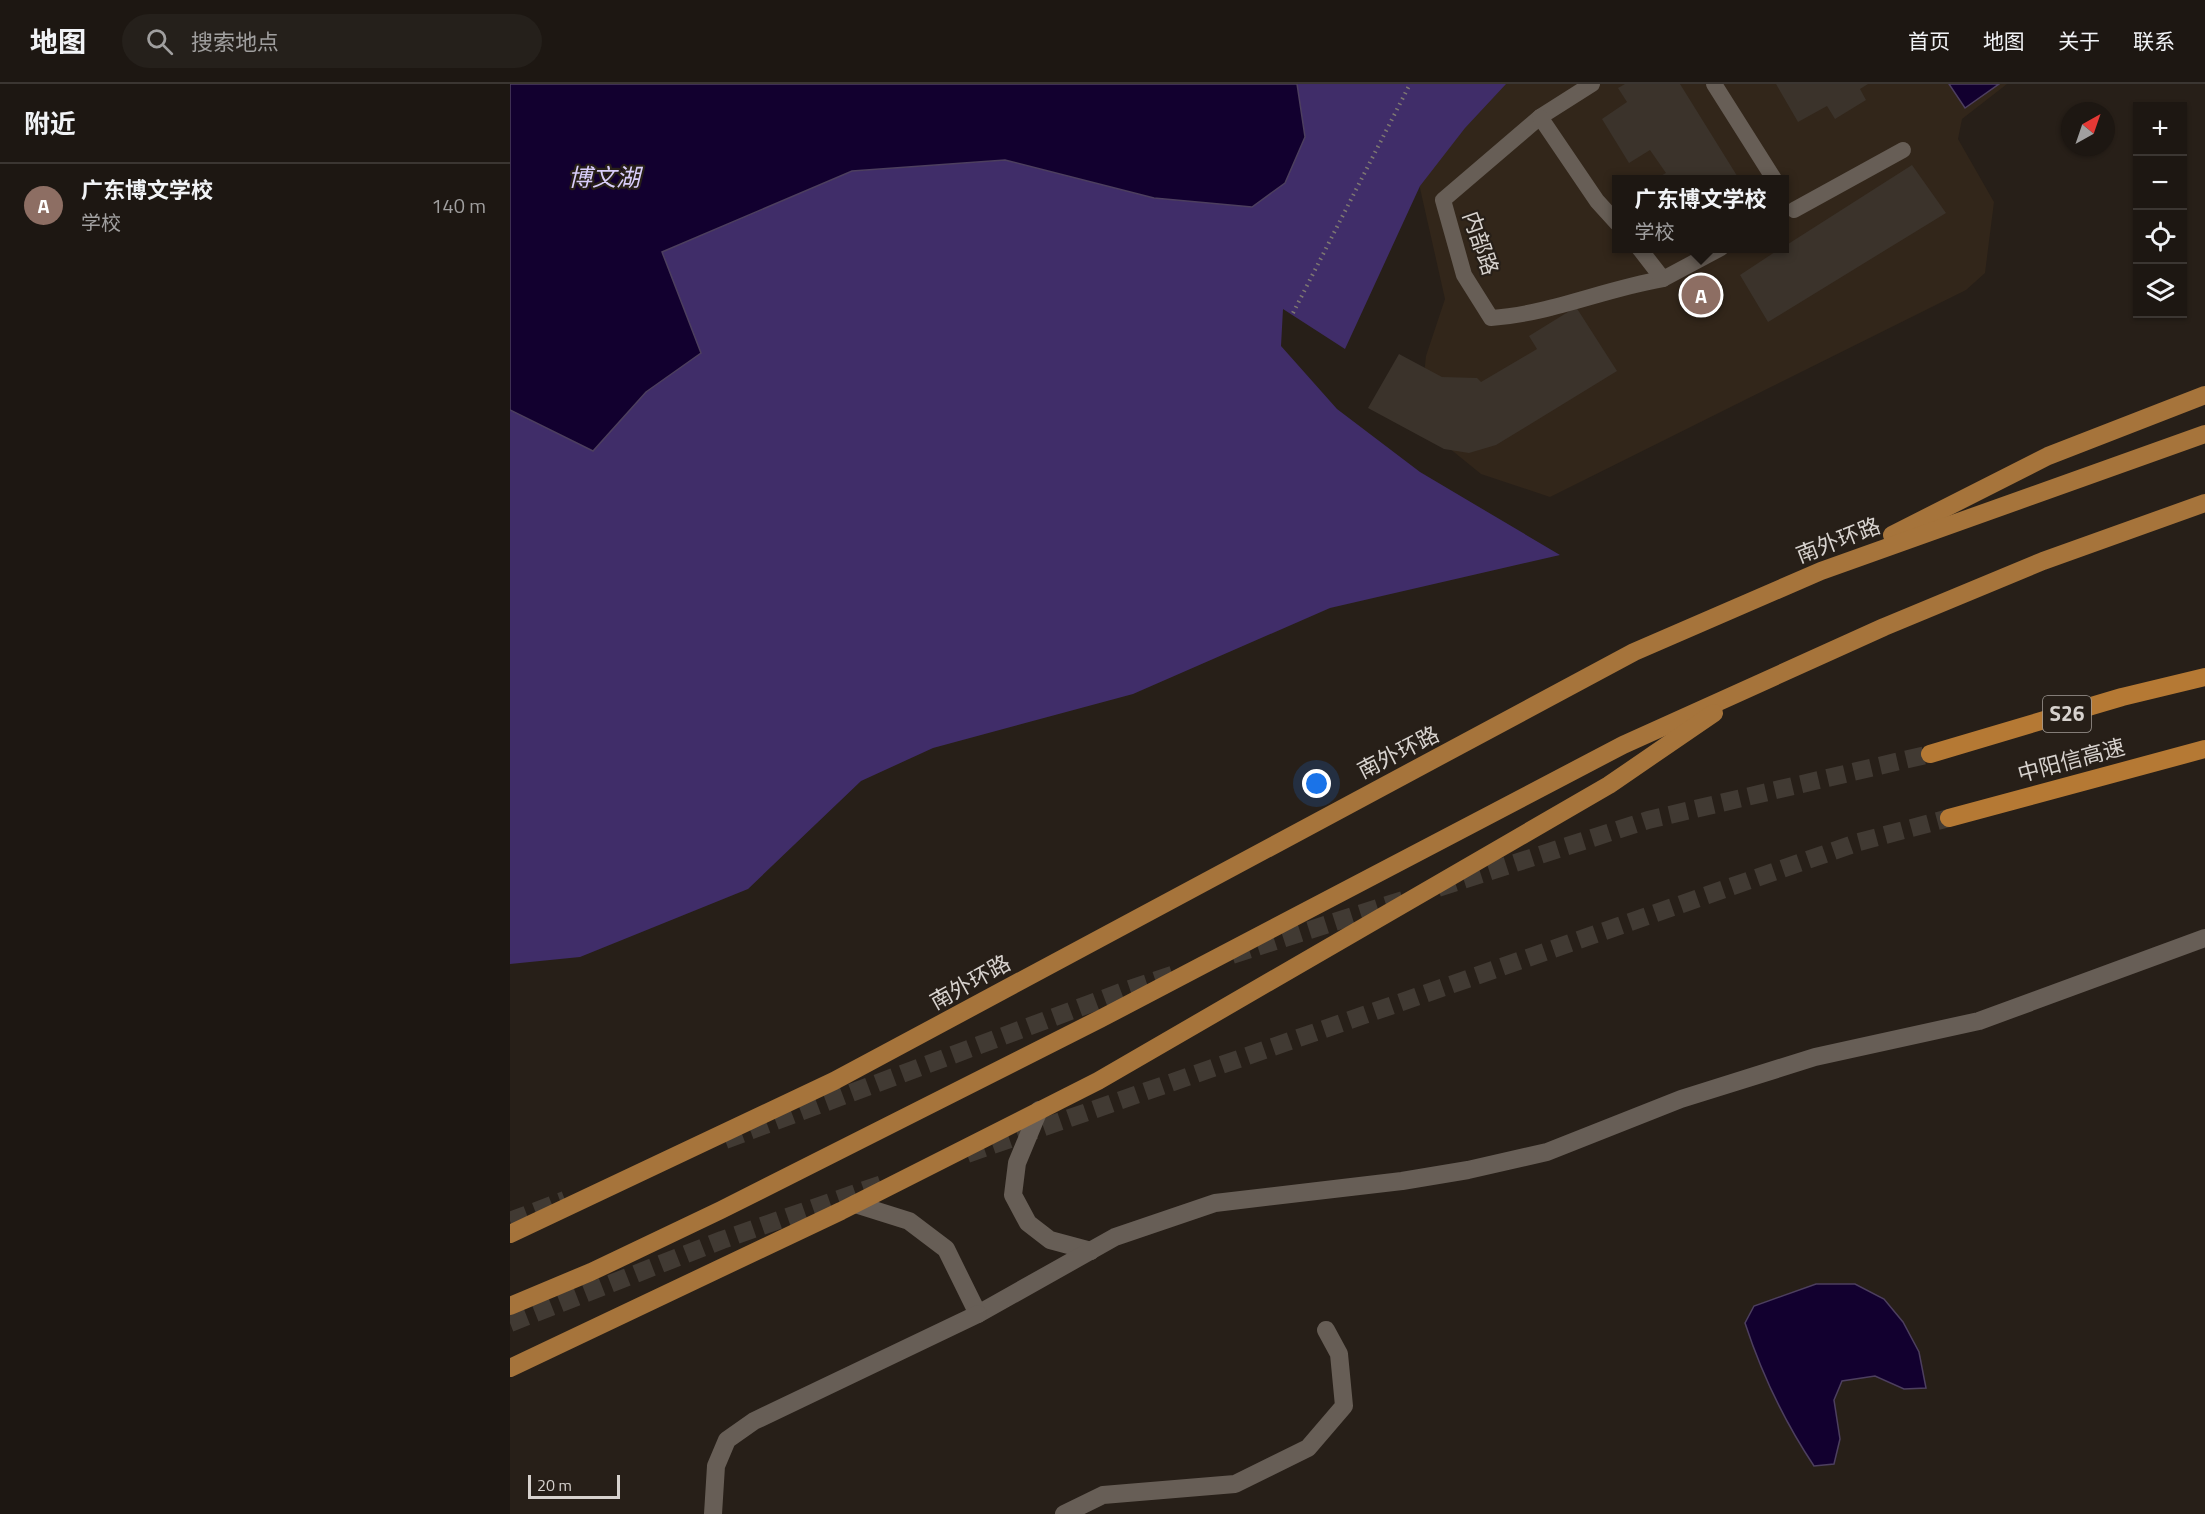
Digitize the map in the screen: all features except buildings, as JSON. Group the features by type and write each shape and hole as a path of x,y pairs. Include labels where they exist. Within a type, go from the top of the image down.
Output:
{"highway":[{"path":"1821,571 2048,456 2205,395"},
{"name":"南外环路","path":"510,1234 834,1081 1634,652 1821,571 2205,434"},
{"path":"510,1306 591,1272 721,1210 1100,1019 1613,750 1755,684 2043,561 2205,503"},
{"name":"中阳信高速","path":"1930,754 2122,697 2205,677"},
{"path":"510,1368 855,1204 1098,1081 1609,785 1755,684"},
{"name":"中阳信高速","path":"1950,818 2205,749"}],"street":[{"path":"713,1514 716,1466 727,1440 754,1420 978,1314 1115,1237 1215,1203 1402,1181 1468,1170 1547,1152 1681,1099 1815,1058 1979,1021 2205,938"},
{"path":"1039,1110 1017,1162 1013,1195 1028,1222 1050,1240 1091,1251"},
{"path":"855,1204 909,1221 945,1249 978,1314"},
{"path":"1064,1514 1103,1495 1235,1484 1308,1448 1344,1406 1340,1354 1326,1330"}],"lane":[{"name":"内部路","path":"1592,84 1540,117 1443,200 1464,276 1491,318 1525,315 1626,285 1663,279 1713,253"},
{"path":"1714,84 1771,175"},
{"path":"1540,117 1598,201 1612,217"},
{"path":"1789,207 1903,150"},
{"path":"1642,253 1663,279"}],"path":[{"path":"1293,313 1410,84"}],"shaded area":[{"path":"1297,84 1506,84 1465,128 1420,186 1345,349 1283,309 1281,346 1337,409 1420,472 1560,555 1330,608 1133,694 933,748 861,781 748,889 580,957 510,964 510,410 593,451 646,392 701,353 662,252 852,171 1005,160 1154,198 1305,137"},
{"path":"1340,84 2007,84 1962,119 1958,139 1994,202 1985,273 1966,290 1550,497 1481,474 1449,448 1421,403 1426,356 1445,299 1415,166"}],"water":[{"name":"博文湖","path":"510,84 1297,84 1305,137 1285,183 1252,207 1154,198 1005,160 852,171 662,252 701,353 646,392 593,451 510,410"},
{"path":"1949,84 1999,84 1965,108"},
{"path":"1816,1284 1855,1284 1884,1299 1903,1322 1919,1352 1926,1388 1904,1389 1875,1376 1842,1381 1834,1400 1840,1439 1834,1464 1814,1466 1775,1397 1745,1323 1754,1306"}],"tunnel":[{"path":"1438,888 1648,820 1930,754"},
{"path":"967,1154 1859,842 1949,818"},
{"path":"1232,955 1403,900"},
{"path":"725,1140 1175,974"},
{"path":"510,1323 722,1240 882,1184"},
{"path":"510,1221 565,1200"}],"place":[{"name":"广东博文学校","path":"1701,295"}]}
